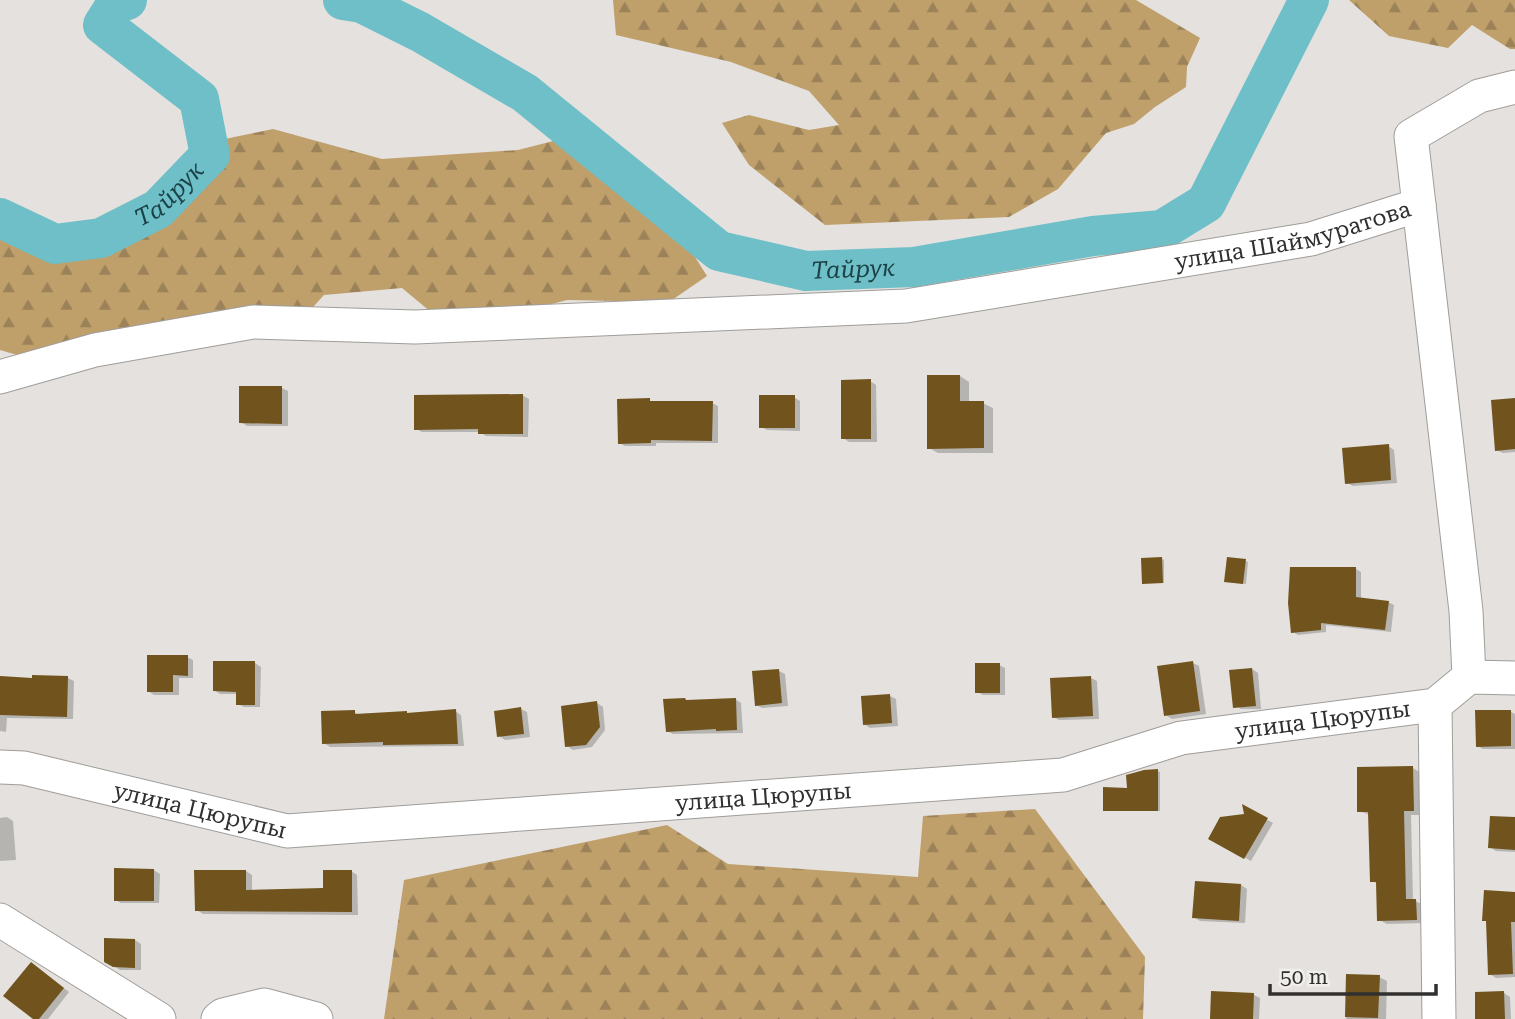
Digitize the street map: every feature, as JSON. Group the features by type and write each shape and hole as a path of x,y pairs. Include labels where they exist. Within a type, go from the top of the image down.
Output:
{"street":[{"name":"улица Шаймуратова","path":"0,377 95,350 253,322 415,327 906,306 1311,239 1419,205 1411,136 1479,96 1515,87"},
{"path":"1419,205 1466,611 1469,677 1515,678"},
{"name":"улица Цюрупы","path":"0,767 24,768 287,831 1063,775 1181,738 1435,705 1469,677"},
{"path":"1435,705 1439,1019"},
{"path":"0,920 159,1019"},
{"path":"218,1019 223,1015 264,1005 316,1019"}],"green space":[{"path":"613,0 1136,0 1200,38 1187,67 1186,87 1134,124 1106,133 1058,189 1009,217 825,225 749,165 722,123 749,115 809,130 839,125 809,91 731,62 616,35"},
{"path":"1349,0 1515,0 1515,49 1510,49 1472,25 1448,48 1389,36"},
{"path":"273,129 382,159 518,150 561,139 678,230 707,276 669,302 567,300 495,319 449,327 402,288 324,295 292,330 67,369 0,350 0,230 70,253 157,228 225,139"},
{"path":"1035,809 1145,957 1143,1019 384,1019 404,880 667,825 728,864 918,877 923,816"}],"building":[{"path":"927,375 960,375 960,401 984,401 984,448 927,449"},
{"path":"871,379 871,439 841,439 841,380"},
{"path":"239,386 282,386 282,424 239,423"},
{"path":"523,394 523,434 478,434 478,429 414,430 414,395"},
{"path":"759,395 795,395 795,428 759,428"},
{"path":"650,398 650,401 713,401 712,441 651,440 651,443 618,444 617,399"},
{"path":"1515,398 1515,449 1495,451 1491,400"},
{"path":"1389,444 1391,480 1345,484 1342,448"},
{"path":"1162,557 1163,583 1142,584 1141,558"},
{"path":"1227,557 1246,559 1243,584 1224,582"},
{"path":"1290,567 1356,567 1356,597 1389,601 1385,630 1321,623 1321,630 1291,633 1288,603"},
{"path":"147,655 188,655 188,676 173,675 173,692 147,692"},
{"path":"213,661 255,661 255,705 236,705 236,692 213,691"},
{"path":"1193,661 1200,711 1164,716 1157,666"},
{"path":"975,663 1000,663 1000,693 975,693"},
{"path":"1252,668 1256,706 1233,708 1229,670"},
{"path":"779,669 782,703 755,706 752,671"},
{"path":"32,675 68,676 67,717 0,715 0,676 32,678"},
{"path":"1091,676 1093,716 1052,718 1050,678"},
{"path":"890,694 892,723 863,725 861,696"},
{"path":"736,698 737,730 666,732 663,699"},
{"path":"597,701 600,727 586,745 565,747 561,706"},
{"path":"521,707 524,734 497,737 494,711"},
{"path":"456,709 458,744 322,744 321,711 355,710 355,714"},
{"path":"1475,710 1511,710 1511,746 1476,747"},
{"path":"1413,766 1414,811 1404,811 1406,899 1416,899 1417,920 1377,921 1376,882 1370,882 1368,812 1357,812 1357,767"},
{"path":"1158,769 1158,811 1103,811 1103,787 1127,788 1126,775"},
{"path":"1242,804 1268,818 1244,859 1208,839 1220,817 1244,814"},
{"path":"1490,816 1515,817 1515,850 1488,848"},
{"path":"114,868 154,869 154,901 114,901"},
{"path":"194,870 246,870 246,890 323,888 323,870 352,870 352,912 195,911"},
{"path":"1195,881 1241,884 1239,921 1192,918"},
{"path":"1484,890 1515,892 1515,922 1511,922 1513,974 1488,975 1486,921 1482,921"},
{"path":"104,938 135,939 135,968 113,967 104,962"},
{"path":"31,962 64,988 39,1019 33,1019 3,996"},
{"path":"1346,974 1380,975 1378,1018 1345,1017"},
{"path":"1211,991 1254,993 1253,1019 1210,1019"},
{"path":"1504,991 1505,1019 1475,1019 1475,992"}],"waterway":[{"name":"Тайрук","path":"0,218 55,244 101,238 158,209 210,155 199,99 103,25 117,3 127,0"},
{"name":"Тайрук","path":"343,0 362,3 420,32 525,93 719,251 806,271 914,267 1093,236 1162,230 1206,203 1309,0"}]}
